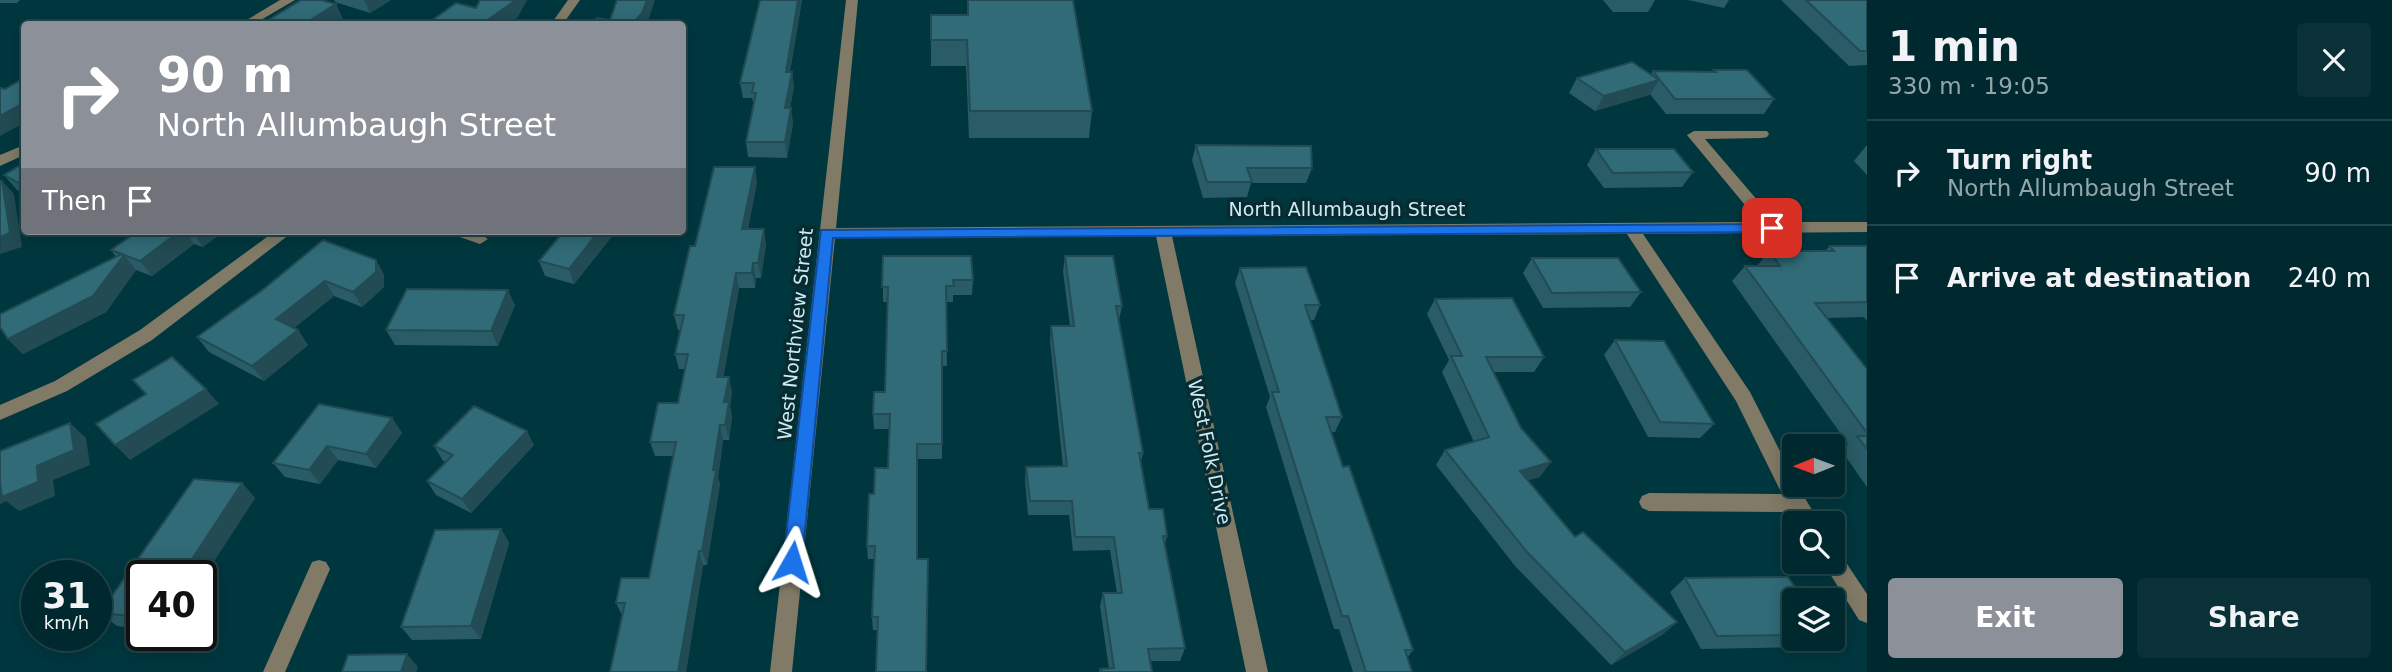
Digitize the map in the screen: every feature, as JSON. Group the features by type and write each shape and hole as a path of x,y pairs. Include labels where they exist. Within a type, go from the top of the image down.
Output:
{"street":[{"path":"251,21 289,0"},
{"path":"559,21 574,0"},
{"name":"West Northview Street","path":"781,672 852,0"},
{"path":"1762,134 1694,135 1772,228"},
{"path":"0,161 21,151"},
{"name":"North Allumbaugh Street","path":"827,233 1867,227"},
{"path":"1631,228 1743,397 1802,511"},
{"name":"West Folk Drive","path":"1163,231 1257,672"},
{"path":"0,413 61,386 146,335 281,235"},
{"path":"470,235 480,239"},
{"path":"1649,502 1796,503"},
{"path":"274,672 318,569"},
{"path":"1842,574 1867,613"}],"building":[{"path":"301,0 321,0 336,4 309,21 267,21"},
{"path":"480,0 514,0 486,21 431,21 456,3 476,8"},
{"path":"617,0 647,0 642,13 635,21 594,21 597,18 610,20"},
{"path":"760,0 798,0 786,72 792,72 785,108 791,108 785,142 746,142 756,93 752,93 754,83 740,83"},
{"path":"968,0 1073,0 1092,111 970,111 967,40 931,40 931,15 968,15"},
{"path":"1806,0 1867,0 1867,51 1860,51"},
{"path":"1632,62 1659,80 1604,96 1577,78"},
{"path":"1714,70 1747,70 1774,99 1675,99 1653,71 1716,72"},
{"path":"21,80 21,105 0,116 0,88 5,89"},
{"path":"1196,145 1311,146 1312,168 1247,168 1252,182 1207,182"},
{"path":"1596,149 1674,149 1693,172 1613,173"},
{"path":"21,165 21,184 4,175"},
{"path":"714,167 755,167 742,229 764,229 758,263 753,263 752,273 736,273 717,377 729,377 724,402 729,402 725,425 720,425 713,470 716,470 678,672 610,672 625,603 616,603 621,578 649,578 676,442 650,442 658,403 678,403 688,354 675,354 684,315 674,315 690,246 695,246"},
{"path":"0,181 10,233 0,237"},
{"path":"132,235 175,235 140,261 124,255 93,296 8,339 0,327 0,314 122,254 111,250"},
{"path":"561,235 596,235 569,269 539,261"},
{"path":"323,240 376,260 376,272 353,292 325,281 276,319 298,330 252,366 197,337 265,288"},
{"path":"1830,246 1867,246 1867,302 1815,303 1867,369 1867,433 1745,266 1780,266 1769,251 1834,251"},
{"path":"883,256 971,256 973,280 953,280 954,286 946,286 947,351 942,351 942,444 917,444 917,559 928,559 926,672 876,672 878,617 872,617 875,546 867,546 869,494 874,494 875,468 888,468 890,414 873,414 874,392 885,392 888,287 882,287"},
{"path":"1065,256 1113,256 1122,306 1116,306 1143,453 1139,453 1149,509 1163,509 1167,536 1163,536 1185,648 1148,649 1152,672 1101,672 1100,669 1114,668 1103,593 1122,593 1114,537 1075,537 1072,501 1030,501 1026,467 1067,466 1051,326 1074,326"},
{"path":"1532,258 1618,258 1641,292 1552,293"},
{"path":"1306,267 1320,305 1305,305 1342,417 1326,417 1343,467 1349,466 1413,650 1405,650 1412,672 1366,672 1348,616 1342,616 1272,392 1279,392 1240,268"},
{"path":"407,289 508,290 491,331 386,330"},
{"path":"1512,298 1544,357 1486,357 1521,428 1551,462 1520,471 1575,537 1583,532 1677,622 1625,652 1527,552 1445,450 1489,437 1451,356 1462,356 1435,299"},
{"path":"1615,340 1664,341 1714,424 1660,422"},
{"path":"172,357 206,389 115,445 96,424 146,394 133,380"},
{"path":"319,404 392,418 366,454 327,446 309,470 273,463"},
{"path":"474,406 527,431 462,499 427,481 453,455 434,446"},
{"path":"70,423 74,450 37,466 38,482 2,497 0,451"},
{"path":"1857,436 1867,436 1867,449"},
{"path":"194,479 242,483 191,560 137,560"},
{"path":"501,529 471,626 401,627 435,530"},
{"path":"126,576 126,615 112,614 112,596"},
{"path":"1788,577 1796,588 1782,588 1782,635 1717,636 1685,578"},
{"path":"407,654 401,672 342,672 348,655"}],"route":[{"path":"792,562 827,233 1772,228"}]}
